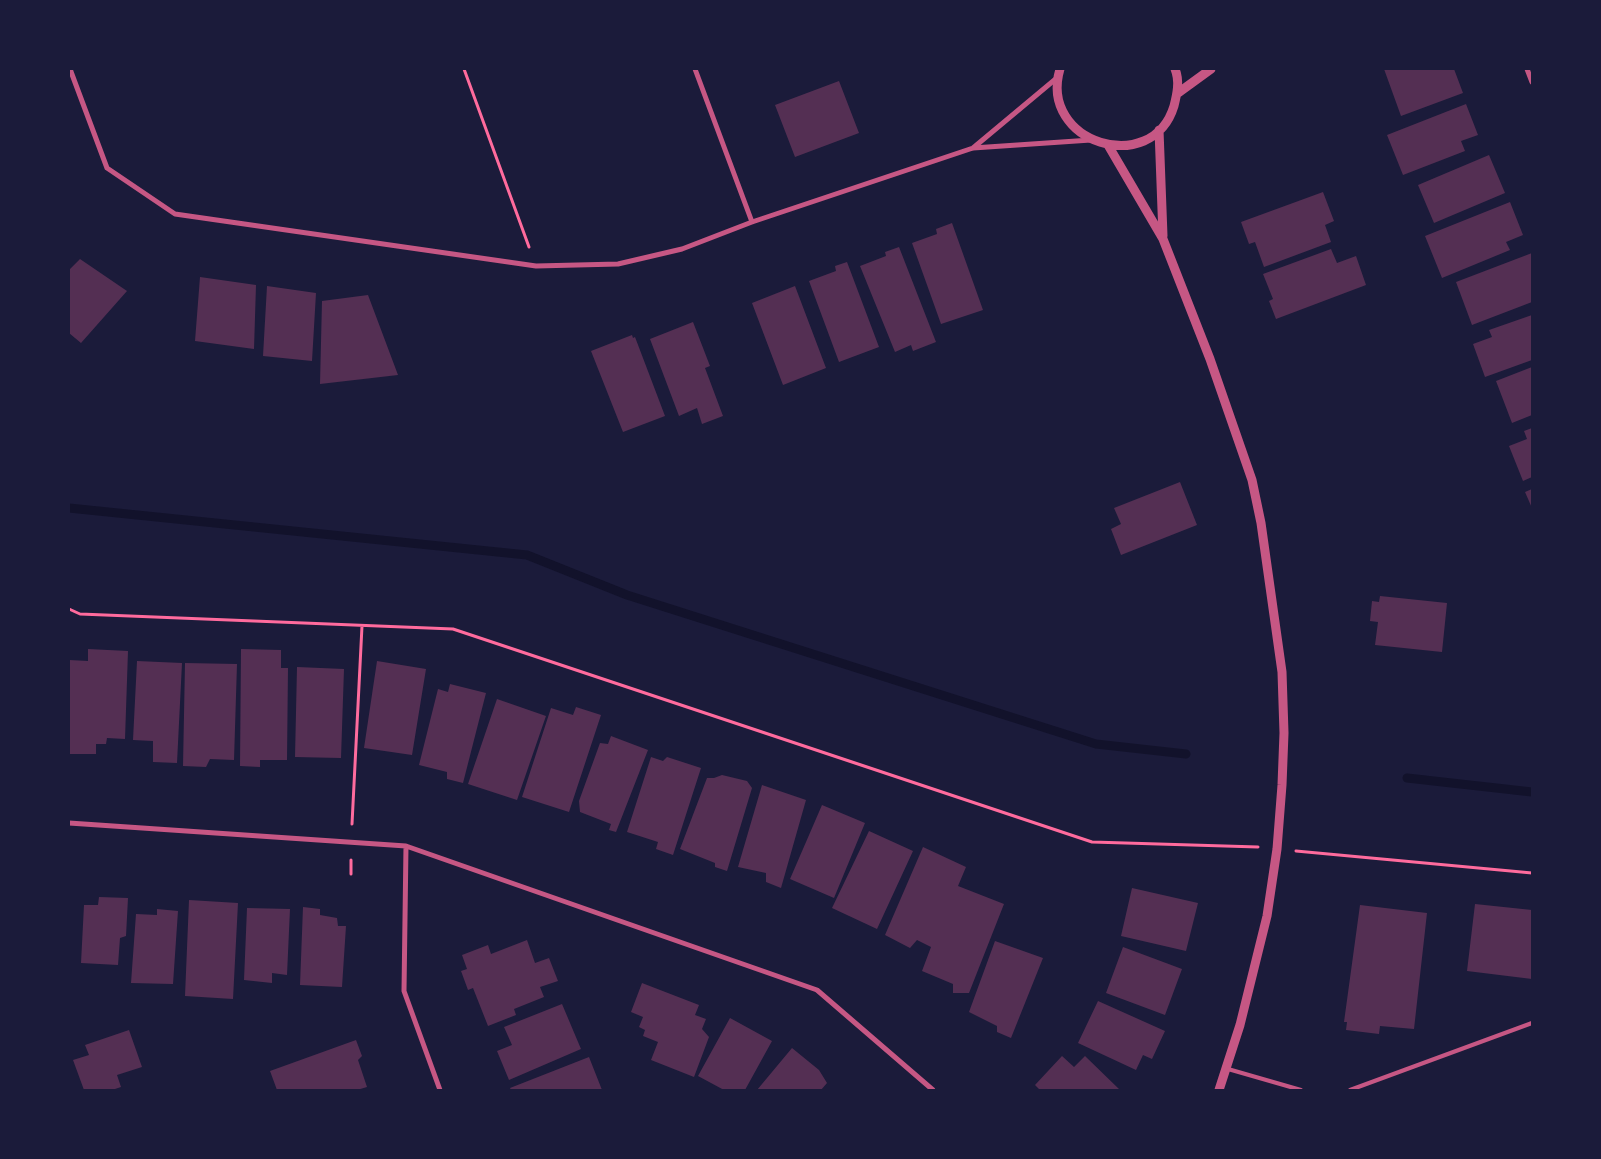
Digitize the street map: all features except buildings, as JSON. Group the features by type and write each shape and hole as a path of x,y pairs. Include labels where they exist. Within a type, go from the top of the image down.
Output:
{"street":[{"path":"70,69 107,168 175,214 536,266 618,264 682,249 752,222 973,148 1091,140"},
{"path":"695,69 752,222"},
{"path":"1059,73 1058,96 1064,114 1075,129 1091,140 1108,145 1126,146 1144,140 1159,130 1172,113 1178,93 1175,69"},
{"path":"1178,93 1211,69"},
{"path":"1527,69 1532,82"},
{"path":"973,148 1059,73"},
{"path":"1159,130 1163,239"},
{"path":"1108,145 1163,239 1210,359 1250,472 1261,524 1282,672 1284,733 1278,849 1268,916 1228,1069 1219,1090"},
{"path":"69,823 406,846 817,990 932,1090"},
{"path":"406,846 404,991 440,1090"}],"lane":[{"path":"1350,1090 1532,1023"},
{"path":"1228,1069 1301,1090"}],"path":[{"path":"464,69 536,266"},
{"path":"69,609 80,614 453,629 1092,842 1237,845 1532,873"},
{"path":"351,874 362,626"}],"waterway":[{"path":"69,508 527,555 627,595 1096,744 1186,754"},
{"path":"1407,778 1532,792"}]}
